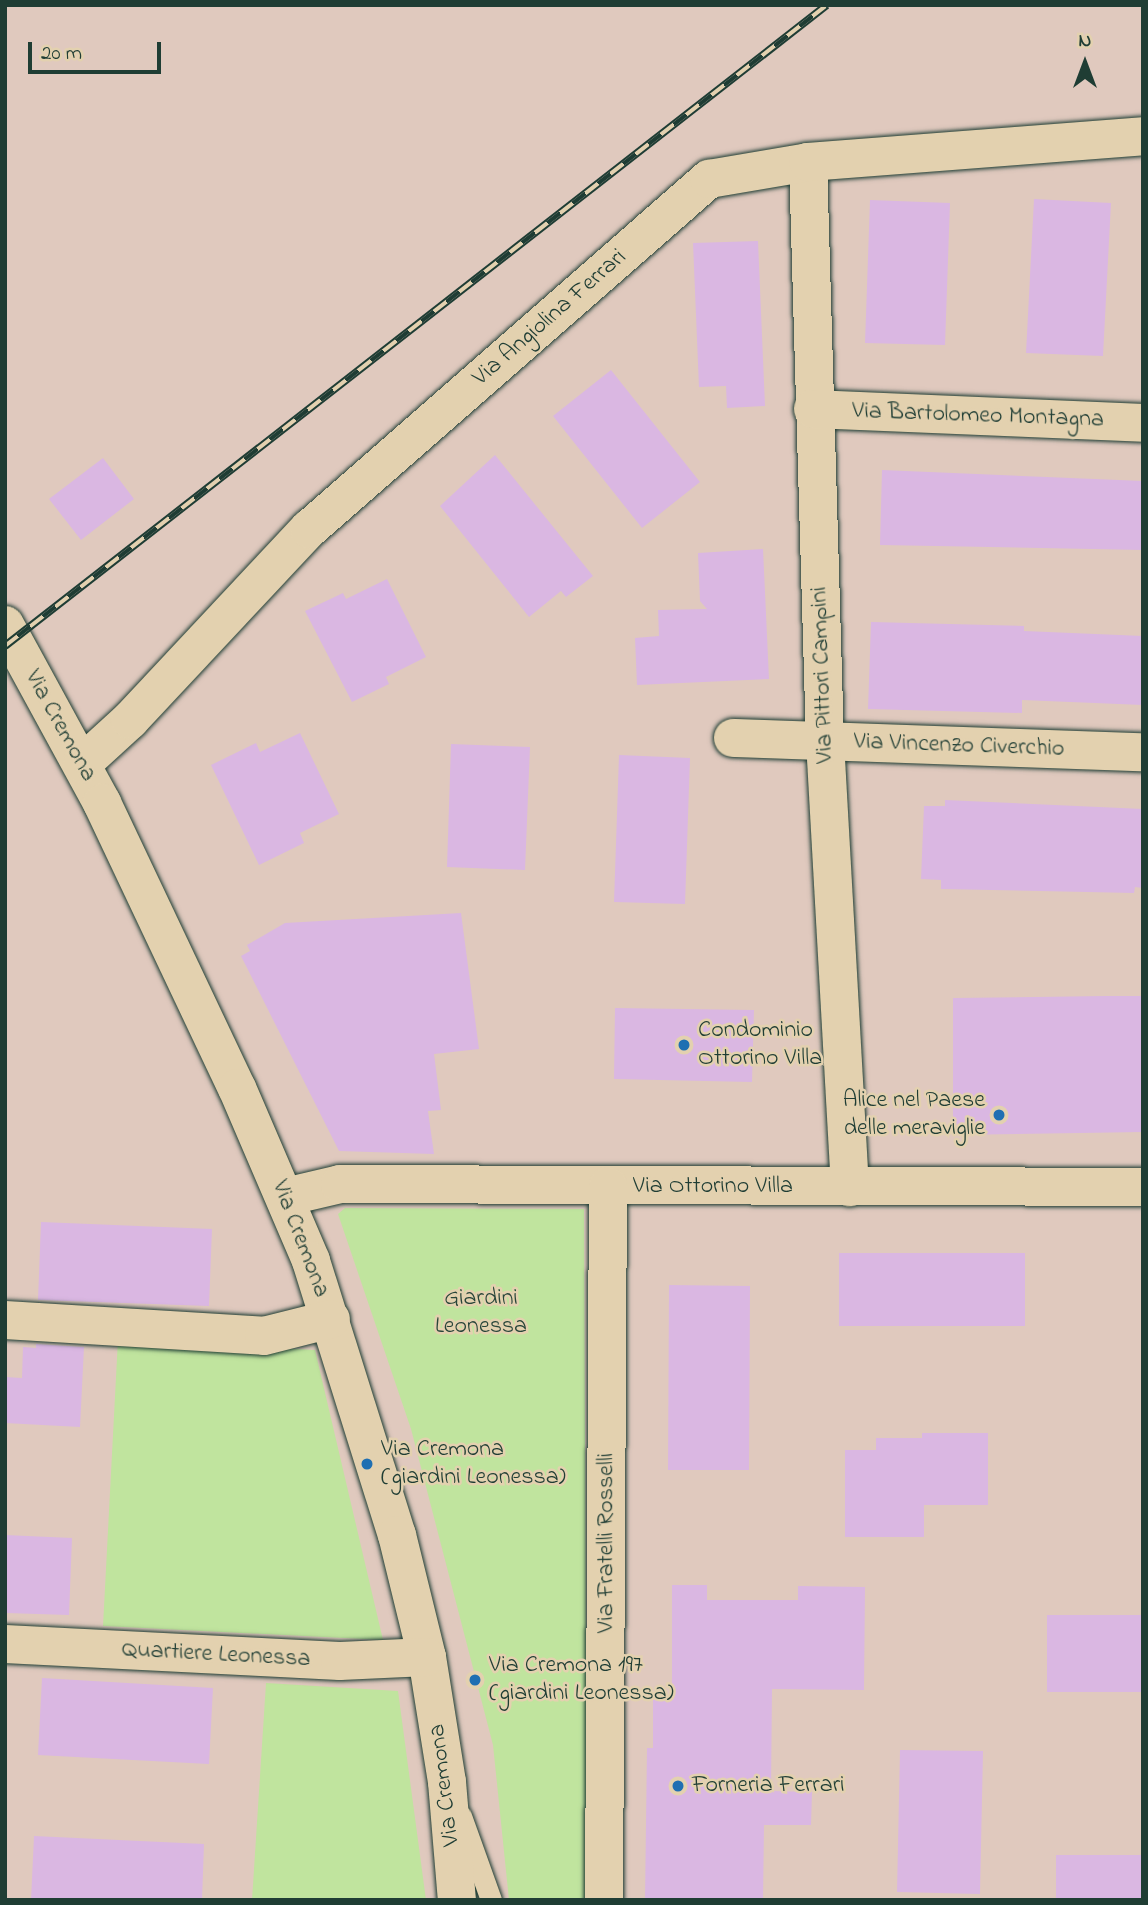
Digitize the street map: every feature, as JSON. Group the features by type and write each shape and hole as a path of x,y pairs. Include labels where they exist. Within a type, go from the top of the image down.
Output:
{"street":[{"name":"Via Angiolina Ferrari","path":"82,764 130,720 309,529 709,179 808,162 1143,136"},
{"name":"Via Pittori Campini","path":"808,162 813,409 825,741 850,1187"},
{"name":"Via Bartolomeo Montagna","path":"813,409 1143,424"},
{"name":"Via Cremona","path":"5,625 82,764 237,1087 285,1196 331,1319 397,1535 427,1657 447,1782 457,1900"},
{"name":"Via Vincenzo Civerchio","path":"733,738 1143,752"},
{"name":"Via Ottorino Villa","path":"285,1196 341,1184 1143,1188"},
{"name":"Via Fratelli Rosselli","path":"604,1900 608,1186"},
{"path":"5,1320 264,1336 331,1319"},
{"name":"Quartiere Leonessa","path":"5,1644 341,1661 427,1657"}],"lane":[{"path":"447,1782 486,1878 491,1900"}],"green space":[{"name":"Giardini Leonessa","path":"345,1208 584,1209 587,1900 509,1900 493,1745 411,1429 338,1214"},
{"path":"118,1339 315,1350 383,1640 103,1626"},
{"path":"266,1683 398,1691 426,1900 252,1900"}],"building":[{"path":"1034,199 1111,203 1103,356 1026,353"},
{"path":"870,200 950,203 945,345 865,343"},
{"path":"758,241 765,406 727,408 726,386 699,387 693,243"},
{"path":"611,370 700,482 642,528 553,416"},
{"path":"495,455 593,576 566,597 561,591 529,617 440,506"},
{"path":"103,458 134,499 81,540 49,499"},
{"path":"882,470 1143,481 1143,550 880,545"},
{"path":"763,549 769,679 637,685 635,638 659,636 658,610 707,609 700,601 698,553"},
{"path":"387,579 426,657 386,677 389,684 352,702 305,611 343,593 346,599"},
{"path":"871,622 1024,626 1024,631 1143,636 1143,705 1022,700 1022,713 868,709"},
{"path":"300,733 339,814 300,833 304,843 259,865 211,765 256,743 260,752"},
{"path":"451,744 530,747 525,870 447,867"},
{"path":"619,755 690,758 685,904 614,902"},
{"path":"945,800 1143,809 1143,888 1135,887 1134,893 941,889 941,880 921,879 924,806 945,806"},
{"path":"461,913 479,1049 434,1054 441,1110 428,1111 434,1154 339,1151 241,956 250,951 247,945 285,923"},
{"path":"1143,996 1143,1132 953,1135 953,998"},
{"name":"Condominio Ottorino Villa","path":"615,1008 754,1010 752,1082 614,1079"},
{"path":"41,1222 212,1229 209,1306 38,1300"},
{"path":"839,1253 1025,1253 1025,1326 839,1326"},
{"path":"669,1285 750,1286 749,1470 668,1470"},
{"path":"36,1344 84,1347 80,1427 5,1423 5,1377 22,1378 23,1347 36,1348"},
{"path":"922,1433 988,1433 988,1505 924,1505 924,1537 845,1537 845,1450 876,1450 876,1438 922,1438"},
{"path":"5,1535 72,1538 69,1615 6,1613"},
{"path":"672,1585 707,1585 707,1600 798,1600 798,1586 865,1587 864,1690 772,1689 771,1791 812,1792 811,1825 764,1825 763,1900 645,1900 647,1748 653,1748 653,1696 672,1696"},
{"path":"1047,1615 1143,1615 1143,1692 1047,1692"},
{"path":"42,1678 213,1688 209,1764 38,1755"},
{"path":"900,1750 983,1751 980,1894 897,1892"},
{"path":"34,1836 204,1844 202,1900 31,1900"},
{"path":"1056,1855 1143,1855 1143,1900 1056,1900"}],"railway":[{"path":"5,646 827,5"}],"place":[{"name":"Condominio Ottorino Villa","path":"684,1045"},
{"name":"Alice nel Paese delle meraviglie","path":"999,1115"},
{"name":"Via Cremona (giardini Leonessa)","path":"367,1464"},
{"name":"Via Cremona 197 (giardini Leonessa)","path":"475,1680"},
{"name":"Forneria Ferrari","path":"678,1786"}]}
